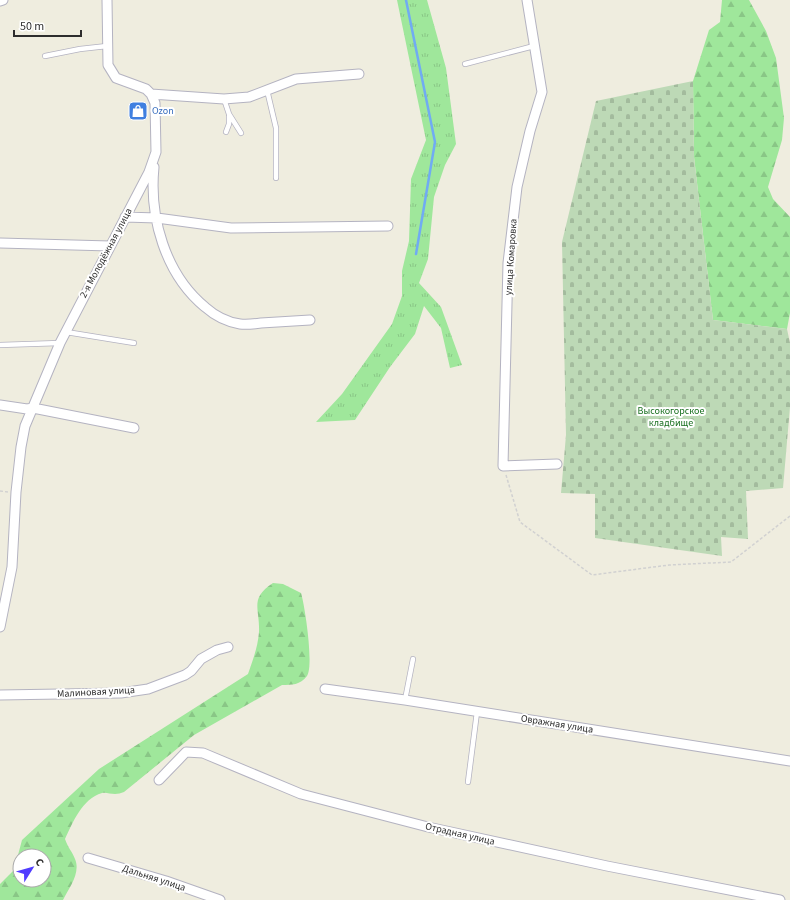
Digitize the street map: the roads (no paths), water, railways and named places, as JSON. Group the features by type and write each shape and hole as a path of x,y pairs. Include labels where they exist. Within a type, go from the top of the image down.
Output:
{"street":[{"path":"107,0 108,65 116,78 146,89 151,94 224,98 249,97 296,79 359,74"},
{"name":"улица Комаровка","path":"527,0 542,92 530,131 517,187 508,263 503,466 557,464"},
{"name":"2-я Молодёжная улица","path":"0,627 12,567 16,492 25,426 60,343 149,172 156,152 155,103 151,94"},
{"path":"156,152 152,182 157,218 164,247 170,264 194,298 212,313 240,324 310,320"},
{"path":"125,217 157,218 231,228 388,226"},
{"path":"0,243 110,246"},
{"path":"0,405 27,409 33,408 134,428"},
{"name":"Малиновая улица","path":"0,695 121,693 148,689 185,675 202,659 217,650 228,647"},
{"name":"Овражная улица","path":"325,689 405,700 790,761"},
{"name":"Отрадная улица","path":"159,780 186,752 203,753 301,794 413,823 607,866 780,900"},
{"name":"Дальняя улица","path":"88,858 166,881 220,900"}],"lane":[{"path":"45,56 80,49 107,46"},
{"path":"465,64 534,46"},
{"path":"267,90 276,128 276,178"},
{"path":"224,98 229,114 241,133"},
{"path":"226,132 229,124 229,114"},
{"path":"66,332 134,343"},
{"path":"0,345 60,343"},
{"path":"405,700 413,659"},
{"path":"468,782 477,712"}],"waterway":[{"path":"406,0 435,142 416,254"}],"place":[{"name":"Ozon","path":"138,111"}],"park label":[{"name":"Высокогорское кладбище","path":"671,416"}]}
